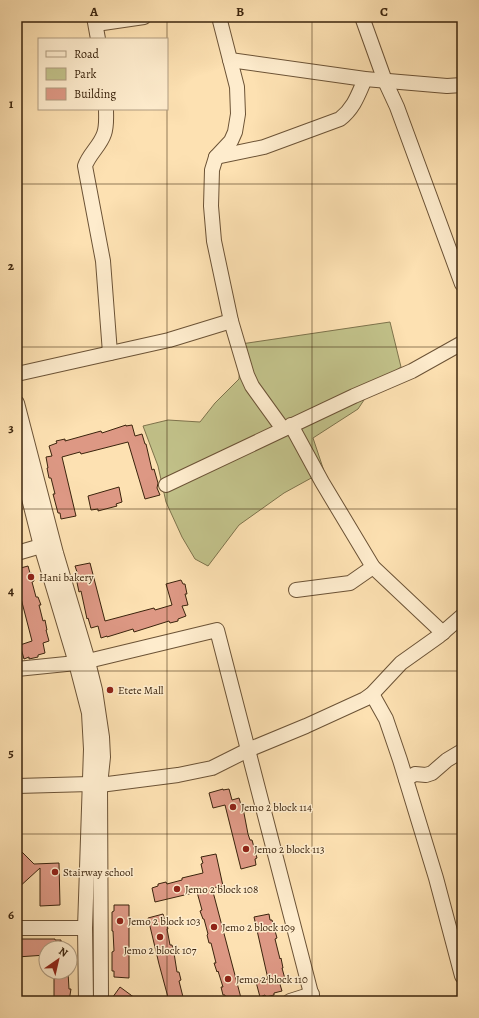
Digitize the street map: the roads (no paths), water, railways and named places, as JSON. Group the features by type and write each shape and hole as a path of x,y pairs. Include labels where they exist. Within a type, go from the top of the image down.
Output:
{"street":[{"path":"98,38 95,21 144,17"},
{"path":"218,17 237,87 238,114 235,132 231,140 216,157 212,170 211,206 214,241 231,321 247,375 252,386 287,427 373,566 443,633"},
{"path":"362,17 385,81 397,107 462,284"},
{"path":"230,60 365,79 447,86 462,85"},
{"path":"216,157 264,147 340,119 348,113 354,104 365,79"},
{"path":"106,110 104,135 84,166 103,261 110,353"},
{"path":"17,374 168,340 231,321"},
{"path":"166,485 287,427 412,370 462,342"},
{"path":"17,406 56,553 82,662"},
{"path":"17,450 41,546 99,714 102,737 103,757 95,785 85,928 86,1001"},
{"path":"17,554 41,546"},
{"path":"296,590 350,583 373,566"},
{"path":"17,786 95,785 178,775 212,768 248,750 365,699 372,694 401,663 443,633 462,616"},
{"path":"17,669 82,662 217,630 313,998 290,1001"},
{"path":"372,694 386,719 406,779 436,878 462,976"},
{"path":"406,779 415,774 426,775 432,773 447,760 462,751"},
{"path":"95,785 101,1001"},
{"path":"17,928 85,928"}],"place":[{"name":"Hani bakery","path":"31,577"},
{"name":"Etete Mall","path":"110,690"},
{"name":"Jemo 2 block 114","path":"233,807"},
{"name":"Jemo 2 block 113","path":"246,849"},
{"name":"Stairway school","path":"55,872"},
{"name":"Jemo 2 block 108","path":"177,889"},
{"name":"Jemo 2 block 103","path":"120,921"},
{"name":"Jemo 2 block 109","path":"214,927"},
{"name":"Jemo 2 block 107","path":"160,937"},
{"name":"Jemo 2 block 110","path":"228,979"}]}
